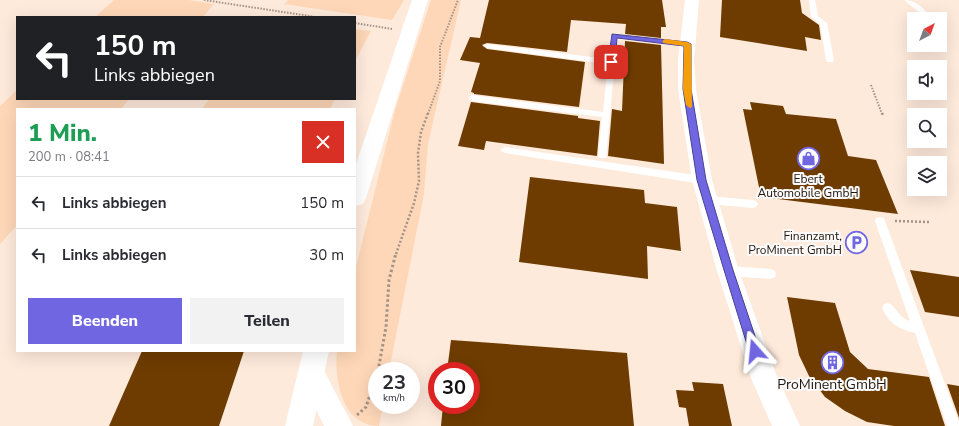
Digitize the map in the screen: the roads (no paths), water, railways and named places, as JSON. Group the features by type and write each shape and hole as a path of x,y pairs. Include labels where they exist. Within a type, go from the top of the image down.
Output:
{"main road":[{"path":"356,195 420,0"},
{"path":"299,426 313,361"}],"street":[{"path":"692,0 687,44 687,89 702,180 728,270 764,378 786,426"},
{"path":"313,361 347,421"}],"lane":[{"path":"812,0 815,17 823,23 830,60"},
{"path":"907,0 923,12"},
{"path":"603,156 614,36 687,44"},
{"path":"487,46 611,62"},
{"path":"472,98 607,115"},
{"path":"505,150 702,180"},
{"path":"708,200 753,204"},
{"path":"880,221 954,426"},
{"path":"728,270 771,274"},
{"path":"888,308 892,317 901,324 920,329"}],"place":[{"name":"Ebert Automobile GmbH","path":"808,158"},
{"name":"Finanzamt, ProMinent GmbH","path":"857,243"},
{"name":"ProMinent GmbH","path":"832,362"}]}
